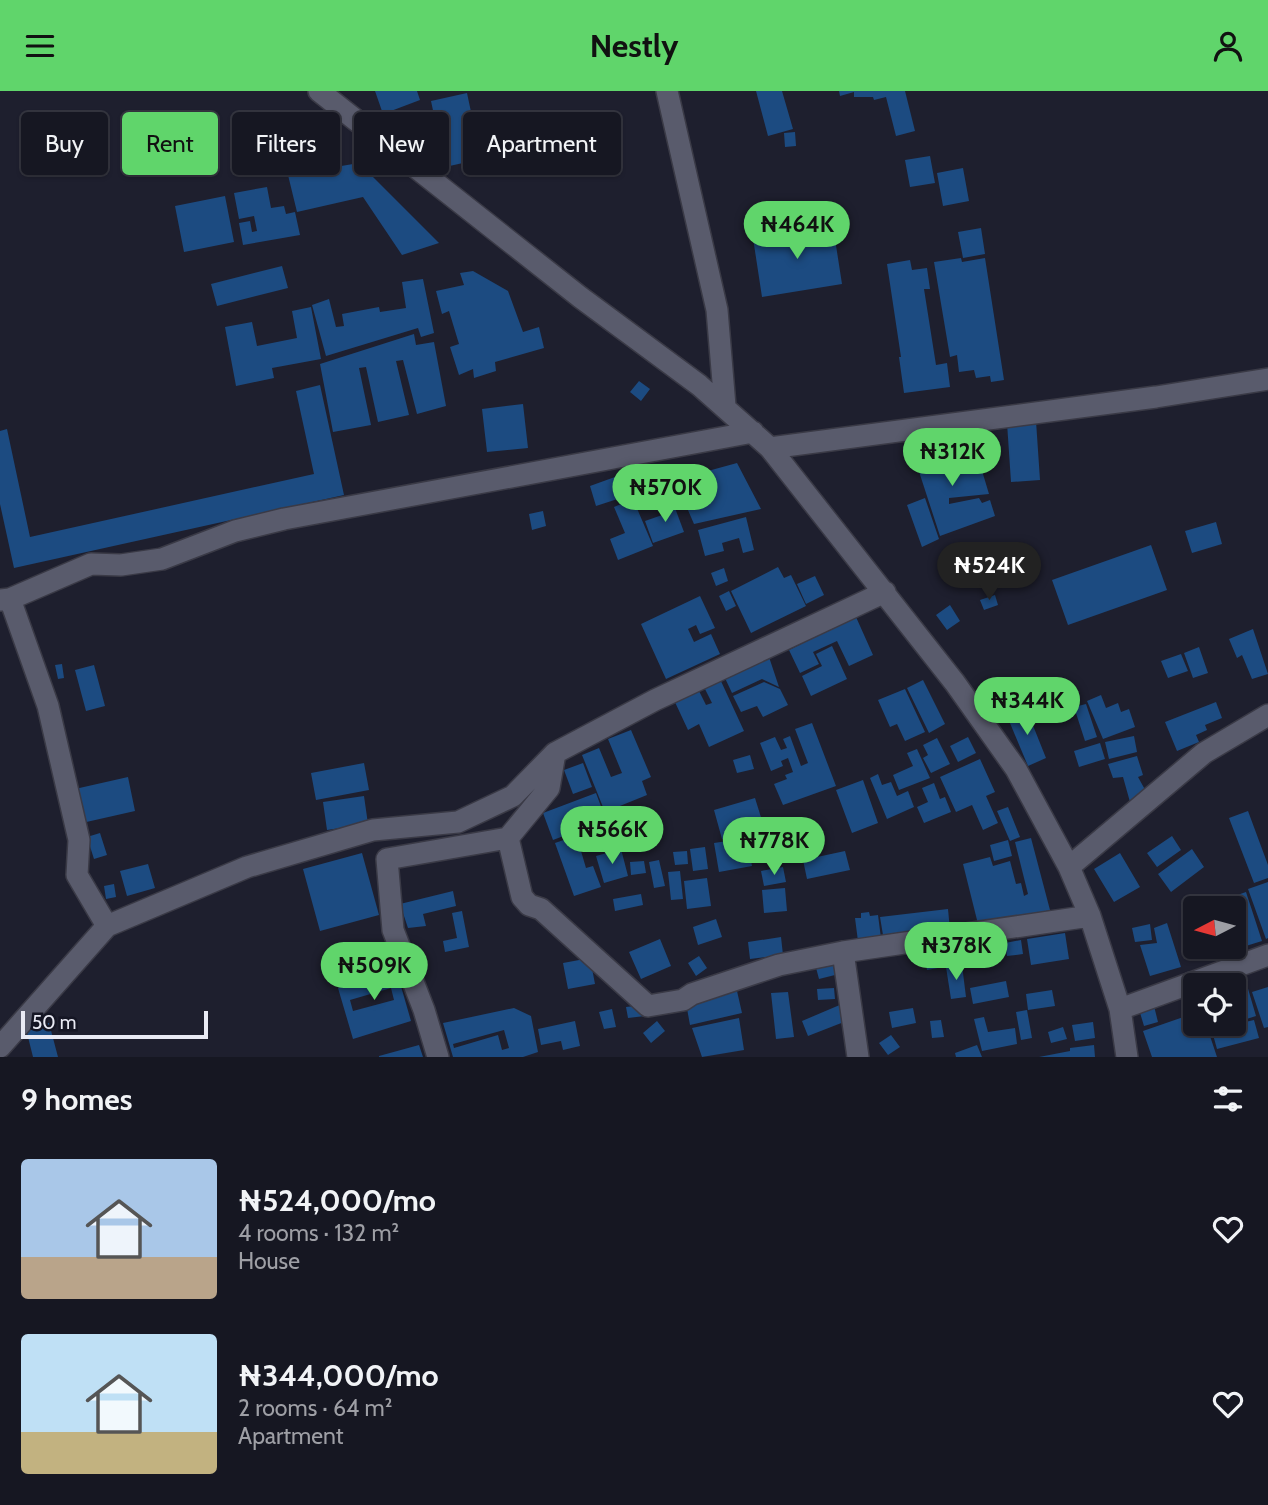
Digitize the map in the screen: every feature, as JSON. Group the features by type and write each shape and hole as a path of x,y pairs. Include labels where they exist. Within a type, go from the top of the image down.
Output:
{"street":[{"path":"319,91 569,289 725,406 770,448 955,683 1016,769 1069,867 1090,916 1120,1009 1127,1057"},
{"path":"667,91 717,310 725,406"},
{"path":"770,448 1156,397 1268,379"},
{"path":"107,926 77,875 79,840 48,706 5,600 91,564 121,565 162,559 235,531 284,519 753,432"},
{"path":"0,1047 107,926 247,867 373,830 458,822 513,796 555,753 655,700 885,592"},
{"path":"1069,867 1204,753 1268,715"},
{"path":"438,1057 424,1010 393,930 387,859 508,838 549,788 555,753"},
{"path":"508,838 522,897 529,905 541,909 648,1006 683,1000 692,994 779,965 843,952 1090,916"},
{"path":"843,952 858,1057"},
{"path":"1120,1009 1268,955"}],"building":[{"path":"375,91 417,91 420,100 382,112"},
{"path":"756,91 782,91 793,129 768,136"},
{"path":"839,91 905,91 915,131 896,136 886,97 874,100 873,97 854,97 854,92 840,96"},
{"path":"467,93 471,112 463,112 463,163 449,166 449,112 433,112 431,101"},
{"path":"795,132 796,146 785,147 784,133"},
{"path":"930,156 935,183 910,187 905,160"},
{"path":"354,164 354,175 371,175 439,243 402,255 363,197 297,212 288,175 340,175 340,166"},
{"path":"963,168 969,201 943,206 937,173"},
{"path":"267,187 271,208 284,206 286,214 295,212 300,235 243,245 239,223 250,221 252,232 257,231 254,216 239,219 234,193"},
{"path":"225,196 234,242 184,252 175,206"},
{"path":"833,226 842,284 762,297 753,238"},
{"path":"981,228 985,254 963,258 958,232"},
{"path":"961,258 962,262 985,258 1004,380 991,382 990,376 976,378 974,370 959,372 957,355 950,357 934,262"},
{"path":"910,260 912,270 927,268 930,289 924,289 936,365 947,363 950,387 904,393 887,264"},
{"path":"282,266 288,288 217,306 211,284"},
{"path":"473,271 508,291 523,332 539,327 544,348 495,362 496,371 474,378 473,369 459,375 450,347 459,344 449,311 442,314 436,291 464,285 460,273"},
{"path":"423,279 434,333 421,337 418,328 326,356 312,305 329,299 336,327 344,326 342,314 379,307 380,312 406,308 402,282"},
{"path":"311,307 321,359 272,368 274,378 236,386 225,327 252,322 257,346 297,338 292,311"},
{"path":"414,334 416,345 434,342 446,406 417,414 403,360 396,361 409,415 378,422 366,367 359,368 371,425 333,432 320,364"},
{"path":"639,381 650,389 641,401 630,392"},
{"path":"320,385 344,495 14,568 0,504 0,431 7,429 30,537 314,474 296,391"},
{"path":"523,404 528,448 487,452 482,409"},
{"path":"1036,421 1040,480 1011,482 1007,423"},
{"path":"983,431 989,452 971,457 966,436"},
{"path":"946,441 952,467 980,464 989,494 949,498 949,504 979,498 982,503 990,500 995,516 940,536 911,447"},
{"path":"737,463 761,509 694,524 675,480"},
{"path":"626,473 633,494 596,506 590,486"},
{"path":"925,498 939,539 922,547 907,505"},
{"path":"633,499 653,546 618,560 610,539 625,533 614,507"},
{"path":"672,500 684,532 653,543 645,521 665,514 661,505"},
{"path":"543,511 546,526 532,530 529,514"},
{"path":"746,517 754,550 743,553 739,538 722,543 724,551 705,556 698,530"},
{"path":"1216,522 1222,544 1192,553 1185,531"},
{"path":"1151,545 1167,590 1068,625 1052,580"},
{"path":"778,567 784,578 791,575 806,606 751,633 731,591"},
{"path":"724,568 728,581 716,586 711,573"},
{"path":"815,576 824,595 806,604 797,584"},
{"path":"729,591 736,606 726,611 719,596"},
{"path":"995,595 998,605 984,610 980,600"},
{"path":"700,596 715,628 700,634 696,625 688,629 694,642 711,634 720,654 666,679 641,624"},
{"path":"950,605 960,621 947,630 936,615"},
{"path":"856,617 873,655 849,666 837,641 813,652 819,664 800,673 789,650"},
{"path":"1253,629 1268,674 1252,679 1242,655 1237,658 1229,639"},
{"path":"832,646 847,679 811,696 802,676 822,666 816,654"},
{"path":"1199,647 1208,673 1193,678 1184,653"},
{"path":"1181,654 1188,671 1168,678 1161,661"},
{"path":"769,657 779,687 762,679 732,693 724,676"},
{"path":"62,664 64,678 58,679 55,665"},
{"path":"94,665 105,706 86,711 75,670"},
{"path":"720,679 744,731 709,747 699,724 688,730 674,700 698,689 706,705 712,703 704,687"},
{"path":"923,680 945,724 929,733 907,688"},
{"path":"764,682 780,689 788,705 763,717 757,706 741,712 733,696"},
{"path":"905,689 925,732 905,741 897,724 890,727 878,700"},
{"path":"1101,695 1106,708 1118,703 1121,712 1129,709 1135,727 1103,739 1087,701"},
{"path":"1216,702 1222,718 1205,725 1207,730 1196,735 1199,742 1177,751 1165,722"},
{"path":"1086,704 1097,737 1085,741 1074,707"},
{"path":"1026,708 1046,758 1028,766 1007,716"},
{"path":"812,723 836,786 783,805 774,784 787,779 785,775 793,772 788,758 781,761 783,766 771,771 760,743 775,737 781,750 787,748 783,739 790,736 801,766 808,763 795,729"},
{"path":"631,730 651,777 642,781 647,795 605,812 582,755 599,748 611,777 622,773 608,739"},
{"path":"1134,736 1137,752 1109,759 1105,742"},
{"path":"968,737 976,753 958,762 950,746"},
{"path":"937,738 950,764 931,773 923,758 928,755 923,745"},
{"path":"1100,743 1105,759 1079,767 1074,751"},
{"path":"917,749 930,778 899,790 893,775 913,766 907,753"},
{"path":"750,755 754,769 737,773 733,760"},
{"path":"1137,756 1143,775 1138,777 1148,795 1130,802 1123,777 1113,778 1108,764"},
{"path":"980,759 995,792 986,796 998,823 983,830 972,805 956,812 940,777"},
{"path":"364,763 369,790 316,800 311,773"},
{"path":"583,763 592,787 573,794 564,770"},
{"path":"878,774 882,785 891,782 897,796 908,791 914,807 887,819 870,778"},
{"path":"128,777 135,811 82,823 75,789"},
{"path":"863,780 878,823 852,833 836,790"},
{"path":"934,783 940,799 945,797 951,812 924,823 917,807 928,802 922,788"},
{"path":"596,793 606,820 553,840 543,813"},
{"path":"364,796 368,824 327,830 323,802"},
{"path":"755,798 764,827 722,839 714,810"},
{"path":"1008,807 1020,837 1010,841 997,811"},
{"path":"1248,811 1268,865 1268,878 1254,883 1229,818"},
{"path":"604,826 609,841 581,851 586,868 593,866 601,887 574,896 555,843"},
{"path":"791,831 796,847 783,851 778,835"},
{"path":"100,833 107,855 94,859 87,837"},
{"path":"1172,836 1181,850 1157,867 1147,853"},
{"path":"747,838 752,866 719,872 714,843"},
{"path":"1031,838 1050,910 979,928 963,864 990,857 993,866 1010,861 1016,884 1021,883 1024,896 1028,894 1015,842"},
{"path":"1008,840 1012,856 994,861 990,845"},
{"path":"705,847 708,869 693,871 690,849"},
{"path":"621,849 628,876 604,883 596,856"},
{"path":"1192,849 1204,867 1171,892 1158,874"},
{"path":"687,851 688,864 675,865 673,852"},
{"path":"845,851 850,870 807,879 803,860"},
{"path":"362,853 379,915 320,931 303,869"},
{"path":"1120,853 1140,887 1114,902 1094,869"},
{"path":"659,860 665,886 654,888 649,862"},
{"path":"644,861 646,873 631,875 630,862"},
{"path":"148,864 155,888 127,896 120,871"},
{"path":"783,867 786,882 764,886 761,871"},
{"path":"680,871 683,899 671,900 668,872"},
{"path":"707,878 711,906 687,909 684,881"},
{"path":"1268,882 1268,938 1266,939 1248,889"},
{"path":"114,884 116,897 106,899 104,886"},
{"path":"785,888 787,911 764,913 762,890"},
{"path":"453,891 456,906 423,914 426,926 408,928 400,904"},
{"path":"1246,892 1262,941 1246,946 1246,896 1234,896"},
{"path":"641,894 643,905 615,911 613,899"},
{"path":"948,909 950,930 884,941 880,917"},
{"path":"462,911 469,947 445,952 443,941 457,938 452,913"},
{"path":"869,912 870,916 878,915 882,946 859,949 855,918 861,918 861,913"},
{"path":"716,919 722,937 698,945 693,927"},
{"path":"1167,923 1181,967 1150,976 1140,945 1157,943 1154,928"},
{"path":"1150,924 1152,940 1135,942 1132,928"},
{"path":"1065,933 1069,959 1031,965 1027,939"},
{"path":"781,937 783,955 750,959 748,942"},
{"path":"660,939 671,966 641,979 629,952"},
{"path":"1021,940 1023,954 1007,956 1005,943"},
{"path":"996,943 999,960 966,964 964,947"},
{"path":"940,951 943,967 927,970 924,953"},
{"path":"699,956 707,968 696,976 688,963"},
{"path":"590,958 595,984 568,989 563,963"},
{"path":"832,959 835,975 819,979 815,964"},
{"path":"379,962 382,973 396,969 411,1021 353,1039 338,988 364,980 360,968","holes":["391,988 394,1000 353,1011 350,1000"]},
{"path":"962,965 966,997 951,999 946,967"},
{"path":"1006,981 1009,997 973,1004 970,988"},
{"path":"1246,982 1256,1016 1246,1019"},
{"path":"1268,987 1268,1027 1264,1028 1252,992"},
{"path":"834,988 835,999 818,1000 817,989"},
{"path":"1052,990 1055,1006 1028,1010 1026,994"},
{"path":"737,991 742,1013 690,1025 686,1003"},
{"path":"788,992 794,1037 776,1039 771,993"},
{"path":"1153,1002 1158,1022 1144,1026 1138,1006"},
{"path":"842,1004 849,1020 808,1036 802,1021"},
{"path":"643,1005 645,1016 628,1018 626,1007"},
{"path":"514,1008 531,1016 538,1052 523,1057 453,1057 443,1023","holes":["504,1030 509,1048 502,1050 498,1035 454,1048 453,1044"]},
{"path":"913,1008 916,1023 892,1028 889,1012"},
{"path":"612,1009 616,1027 604,1029 599,1012"},
{"path":"1027,1010 1032,1038 1021,1040 1016,1012"},
{"path":"984,1017 988,1032 1015,1028 1017,1044 982,1051 974,1019"},
{"path":"1183,1017 1183,1036 1210,1036 1217,1057 1152,1057 1143,1031"},
{"path":"739,1018 744,1050 702,1057 692,1028"},
{"path":"941,1020 944,1037 932,1038 930,1021"},
{"path":"1254,1020 1259,1038 1217,1049 1213,1036 1246,1036 1246,1022"},
{"path":"575,1021 580,1046 563,1050 561,1041 541,1045 538,1029"},
{"path":"657,1021 665,1031 651,1043 643,1033"},
{"path":"1093,1022 1095,1038 1075,1041 1072,1025"},
{"path":"49,1023 58,1057 33,1057 26,1029"},
{"path":"1063,1027 1067,1039 1051,1043 1048,1032"},
{"path":"891,1035 900,1047 888,1055 879,1043"},
{"path":"419,1045 423,1057 379,1057 379,1056"},
{"path":"977,1045 982,1057 956,1057 955,1053"},
{"path":"1094,1045 1095,1057 1039,1057 1070,1051 1070,1048"}]}
